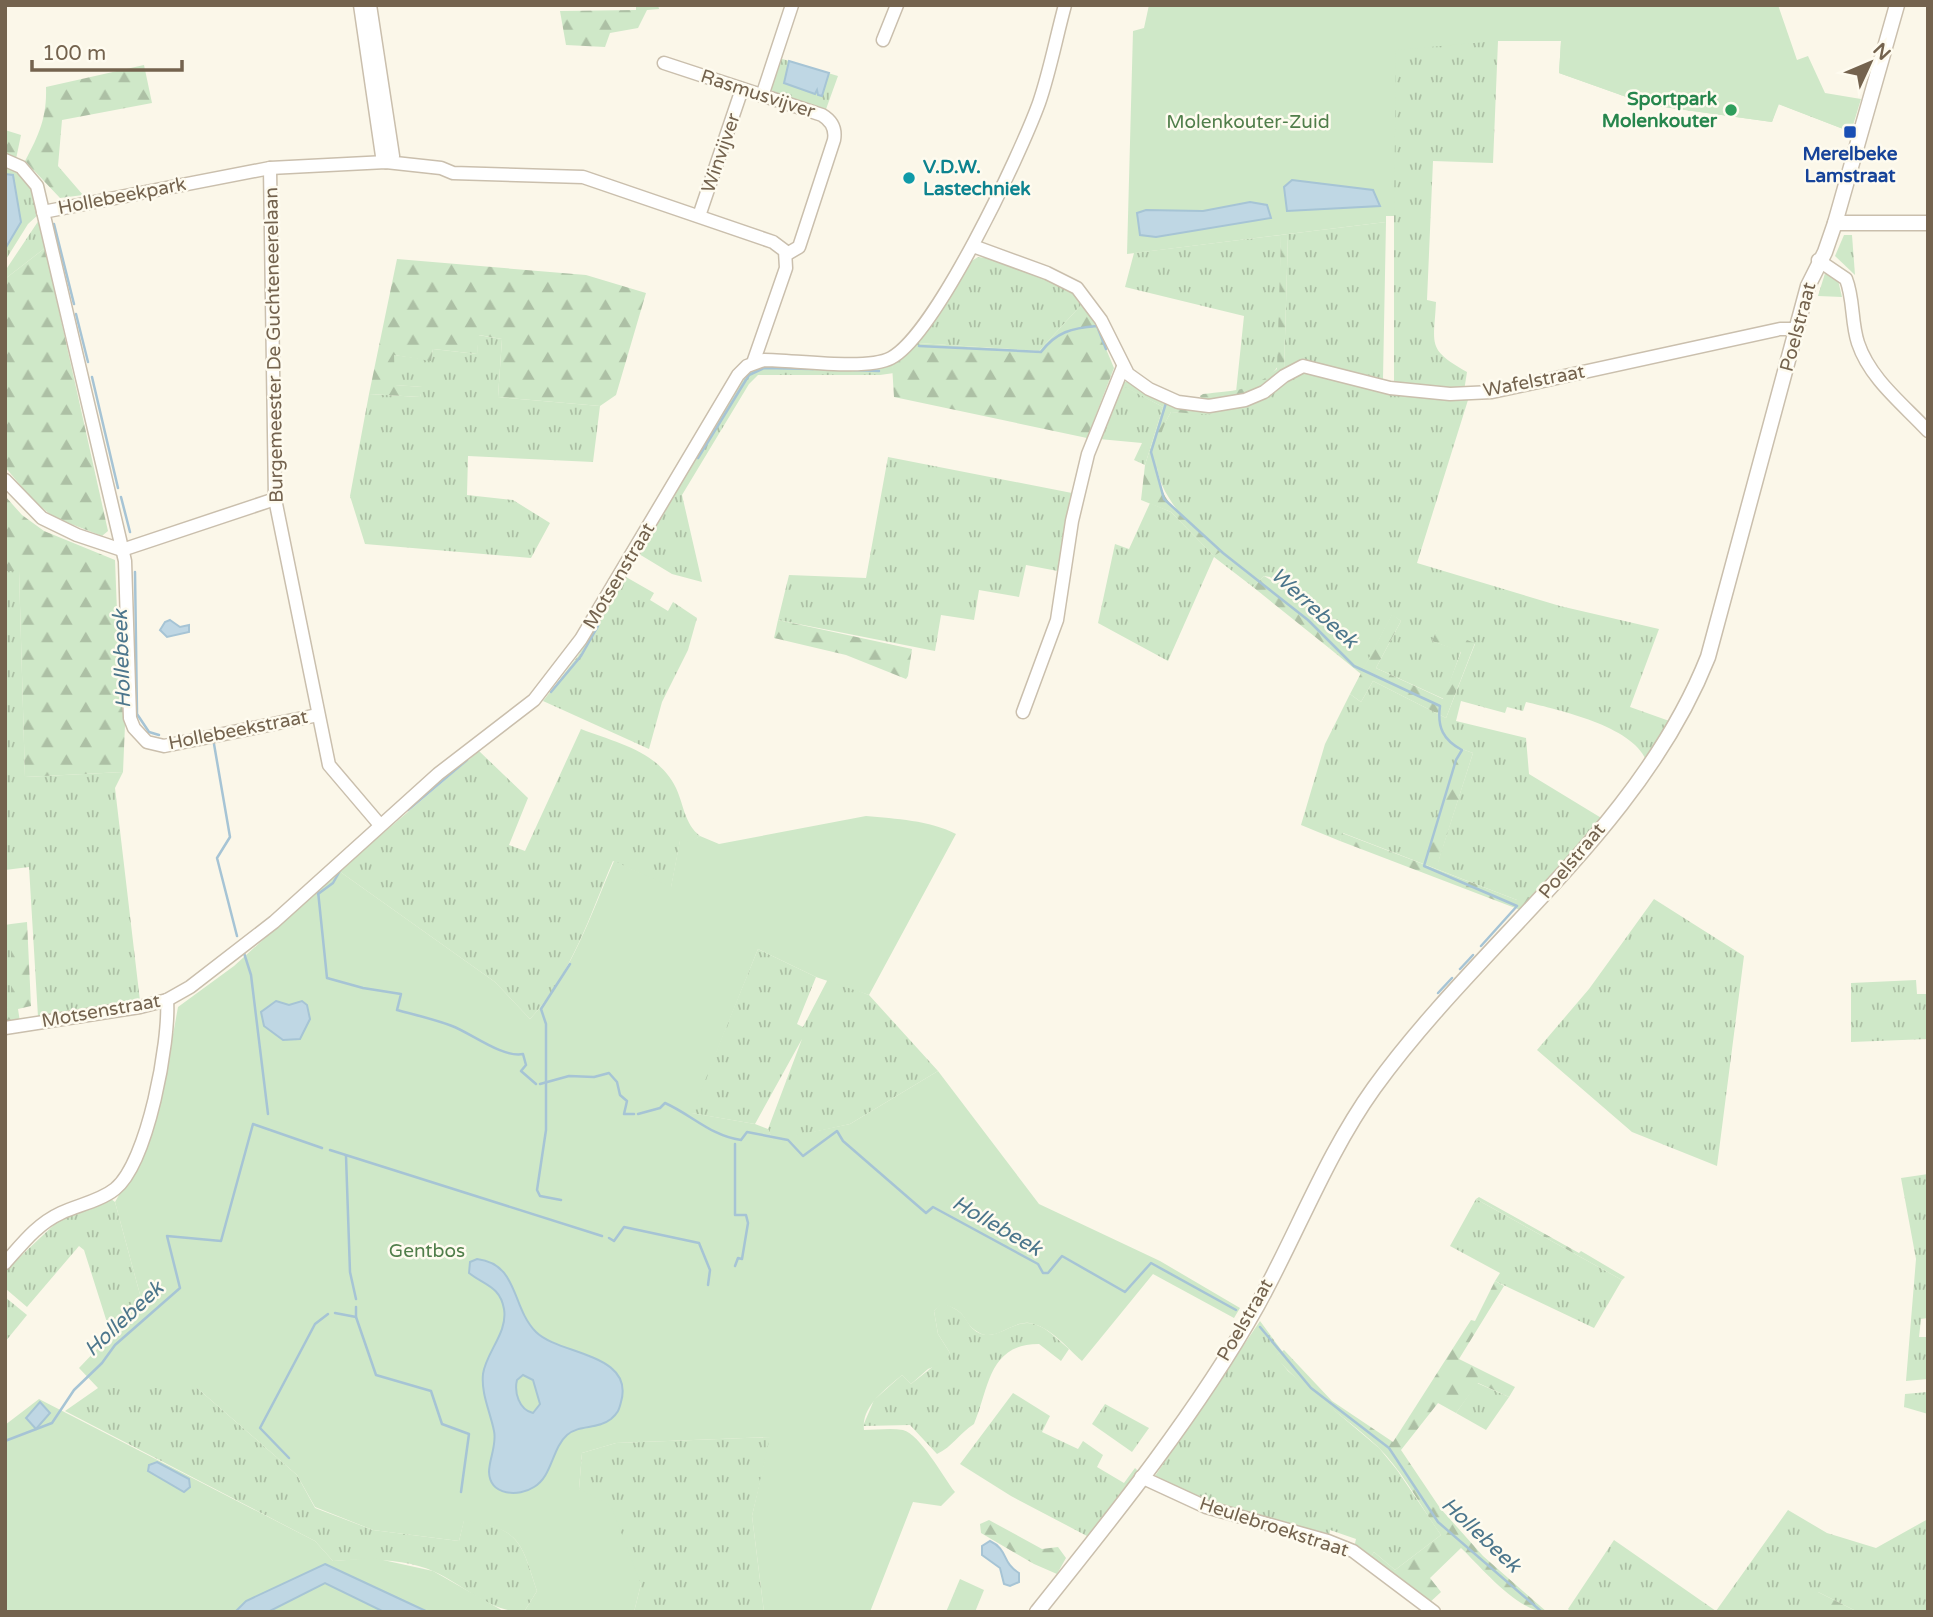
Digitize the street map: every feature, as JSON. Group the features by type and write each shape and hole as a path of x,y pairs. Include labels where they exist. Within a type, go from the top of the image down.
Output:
{"street":[{"path":"360,5 368,24"},
{"path":"370,5 368,24 374,69 381,111 393,156 386,162"},
{"path":"762,96 792,5"},
{"path":"883,40 897,5"},
{"path":"787,254 786,268 753,363 782,360 872,363 892,357 922,326 972,246 1038,105 1065,5"},
{"name":"Poelstraat","path":"1037,1612 1141,1476 1214,1374 1256,1306 1334,1155 1374,1088 1421,1030 1573,861 1668,738 1685,710 1707,657 1808,286 1818,260 1825,252 1835,223 1897,5"},
{"name":"Rasmusvijver","path":"664,63 822,115 831,122 835,133 799,247 787,254"},
{"name":"Winvijver","path":"699,216 742,89"},
{"name":"Hollebeekpark","path":"5,160 32,177 43,212 270,167"},
{"name":"Burgemeester De Guchteneerelaan","path":"380,825 329,765 275,499 270,167 386,162 453,173 583,177 773,242 787,254"},
{"name":"Hollebeekstraat","path":"43,212 122,550 127,701 134,728 147,742 164,746 318,715"},
{"path":"1835,223 1928,223"},
{"name":"Wafelstraat","path":"972,246 1056,277 1077,288 1101,320 1123,367 1149,389 1194,406 1229,404 1253,397 1303,366 1390,388 1450,394 1492,392 1780,329 1797,329"},
{"path":"1818,260 1846,279 1858,344 1870,369 1928,431"},
{"name":"Motsenstraat","path":"5,1028 167,1000 233,956 474,744 534,700 564,664 738,375 753,363"},
{"path":"1023,712 1061,606 1072,521 1088,454 1123,367"},
{"path":"5,480 42,518 77,535 122,550 275,499"},
{"path":"5,1263 47,1220 110,1193 132,1167 152,1111 168,1018 167,1000"},
{"name":"Heulebroekstraat","path":"1141,1476 1206,1507 1328,1541 1353,1551 1434,1612"}],"green space":[{"path":"636,5 658,5 659,9 647,10 638,28 610,33 605,47 566,45 560,11 636,10"},
{"name":"Molenkouter-Zuid","path":"1149,5 1778,5 1797,60 1808,56 1825,93 1861,99 1851,132 1779,104 1772,122 1649,105 1559,73 1561,41 1497,41 1396,50 1394,216 1386,216 1386,222 1127,254 1133,31 1144,28"},
{"path":"1369,5 1611,14 1851,132 1778,104 1772,122 1649,105 1559,73 1561,41 1498,41 1493,163 1433,161 1427,300 1436,302 1435,344 1445,357 1467,372 1464,391 1394,384 1394,216 1389,216"},
{"path":"779,58 789,61 784,83 815,93 817,89 820,96 828,73 838,76 825,112 774,94 770,86"},
{"path":"144,65 152,103 62,120 58,166 83,195 60,198 25,161 41,125 46,87"},
{"path":"5,130 21,135 16,159 5,156"},
{"path":"5,167 27,179 36,196 40,213 28,224 5,261 5,249 21,222 13,176 5,174"},
{"path":"41,217 45,248 5,279 5,271"},
{"path":"1386,222 1383,379 1317,363 1308,363 1284,371 1288,234"},
{"path":"1288,234 1284,371 1246,394 1226,400 1202,400 1200,396 1203,394 1250,386 1277,369 1281,235"},
{"path":"1281,235 1279,363 1268,377 1241,391 1236,392 1244,316 1125,287 1134,253"},
{"path":"1844,235 1852,235 1855,275 1835,256"},
{"path":"45,248 108,531 102,536 53,517 31,498 5,467 5,279"},
{"path":"978,257 1003,262 1050,280 1083,303 1039,351 918,343 970,262"},
{"path":"397,259 586,275 646,293 616,395 600,406 498,397 502,339 479,335 477,354 433,349 431,361 394,355 395,385 423,387 420,397 369,394"},
{"path":"1826,270 1838,280 1842,297 1818,296"},
{"path":"1083,303 1094,320 1114,368 1087,438 894,397 892,365 918,343 1039,351"},
{"path":"478,335 502,339 498,397 600,406 593,462 468,456 467,495 513,500 550,523 531,558 365,544 350,496 369,394 420,397 422,387 394,385 394,355 431,360 433,349 477,354"},
{"path":"892,365 894,373 880,375 758,375 749,384 682,495 702,582 672,574 639,554 734,393 750,371 763,366 877,369"},
{"path":"1305,371 1385,392 1468,400 1417,563 1560,606 1659,629 1630,707 1675,723 1646,760 1638,748 1626,738 1575,715 1526,702 1523,711 1507,707 1505,713 1461,701 1456,721 1526,738 1529,774 1603,819 1533,900 1517,900 1343,833 1340,841 1301,825 1325,744 1350,694 1361,702 1373,681 1446,718 1475,644 1437,630 1432,641 1461,651 1444,699 1376,668 1401,621 1392,615 1361,674 1329,648 1335,640 1270,577 1264,576 1253,587 1214,557 1168,661 1098,623 1115,544 1129,549 1150,503 1171,512 1214,556 1174,506 1158,473 1156,455 1160,435 1171,412 1192,413 1263,398","holes":["1459,748 1473,753 1438,862"]},
{"path":"1124,382 1129,382 1126,387 1163,407 1145,465 1134,460 1142,443 1099,439"},
{"path":"1129,382 1214,409 1214,415 1171,412 1158,446 1157,472 1165,496 1172,506 1220,552 1214,556 1171,512 1141,500 1145,465 1163,407 1125,387"},
{"path":"888,457 1072,493 1063,572 1026,565 1019,597 979,590 974,620 941,615 935,651 778,620 789,575 866,578"},
{"path":"5,496 22,515 44,531 115,560 120,689 125,725 123,772 25,777 19,571 5,571"},
{"path":"5,571 19,571 25,777 123,772 115,788 140,1001 38,1017 29,867 5,870"},
{"path":"1264,576 1279,585 1336,640 1329,648 1253,587"},
{"path":"626,577 654,593 650,600 668,611 673,602 697,618 688,650 662,702 649,749 543,701 578,656"},
{"path":"1392,614 1401,621 1376,668 1443,699 1461,652 1432,641 1437,629 1475,643 1446,718 1373,681 1361,702 1350,694"},
{"path":"778,620 912,649 908,676 906,679 846,655 774,638"},
{"path":"581,729 635,750 659,765 676,788 687,820 700,836 689,843 680,841 671,888 613,861 568,964 557,984 530,1019 495,982 339,871 479,751 528,798 509,845 525,851"},
{"path":"1459,748 1473,753 1438,863 1422,857"},
{"name":"Gentbos","path":"866,816 924,823 956,834 869,995 816,977 758,949 692,1113 755,1124 768,1129 773,1140 850,1124 938,1071 1039,1204 1160,1261 1240,1308 1234,1318 1153,1274 1082,1361 1051,1333 1037,1325 1023,1323 984,1335 972,1328 961,1313 941,1304 934,1311 938,1334 950,1353 946,1362 928,1369 911,1384 902,1375 870,1406 864,1421 864,1430 898,1429 910,1433 924,1447 955,1492 941,1506 913,1502 870,1612 764,1612 752,1516 770,1437 616,1443 582,1453 579,1489 611,1506 641,1584 634,1612 524,1612 537,1591 522,1549 507,1533 483,1524 464,1521 459,1541 373,1530 315,1507 297,1475 197,1388 98,1388 79,1368 142,1302 115,1202 150,1130 163,1084 178,1007 234,966 339,871 495,982 530,1019 569,964 614,861 671,887 680,840 689,842 700,836 719,844"},
{"path":"1342,833 1517,900 1524,894 1533,900 1523,911 1340,841"},
{"path":"1654,899 1744,956 1717,1166 1632,1132 1537,1050 1589,989"},
{"path":"27,922 31,1006 18,1009 20,1022 5,1025 5,1008 11,1006 11,924"},
{"path":"11,924 11,1007 5,1008 5,925"},
{"path":"758,949 816,977 797,1024 803,1027 828,979 869,995 938,1071 850,1124 773,1141 768,1129 802,1039 755,1124 691,1113"},
{"path":"1916,980 1917,994 1926,994 1928,1039 1851,1042 1851,983"},
{"path":"1928,1174 1928,1318 1921,1319 1919,1337 1928,1337 1928,1379 1906,1381 1916,1259 1901,1178"},
{"path":"1479,1197 1625,1277 1622,1280 1476,1199"},
{"path":"111,1199 115,1202 142,1302 111,1335 84,1250 79,1246 27,1307 6,1289 6,1270 58,1221"},
{"path":"1476,1199 1622,1280 1594,1328 1495,1281 1500,1273 1450,1246"},
{"path":"1495,1281 1504,1286 1459,1359 1515,1387 1509,1397 1478,1383 1456,1413 1438,1403 1401,1450 1440,1508 1483,1556 1547,1612 1524,1605 1513,1597 1461,1548 1430,1578 1441,1592 1428,1604 1370,1558 1374,1552 1395,1570 1441,1535 1403,1478 1377,1446 1299,1381 1275,1356 1284,1350 1332,1401 1393,1442 1471,1320 1475,1321"},
{"path":"5,1297 27,1315 5,1342"},
{"path":"941,1303 957,1310 979,1333 991,1335 1021,1324 1033,1324 1050,1332 1069,1349 1061,1361 1039,1344 1022,1346 1009,1352 993,1371 974,1424 937,1454 910,1425 863,1426 874,1400 902,1375 911,1384 950,1353 938,1334 934,1311"},
{"path":"1260,1321 1282,1351 1276,1356 1288,1371 1379,1448 1441,1535 1395,1570 1374,1552 1370,1558 1354,1548 1356,1539 1330,1530 1329,1538 1233,1514 1153,1479"},
{"path":"1477,1383 1509,1397 1486,1430 1456,1413"},
{"path":"98,1388 197,1388 297,1475 315,1508 373,1530 459,1541 464,1520 497,1527 516,1540 522,1549 537,1591 524,1612 512,1611 489,1603 423,1567 385,1560 333,1561 315,1541 65,1411"},
{"path":"1928,1392 1928,1414 1904,1407 1905,1394"},
{"path":"1013,1393 1050,1416 1042,1432 1078,1449 1083,1441 1103,1455 1097,1467 1124,1483 1135,1468 1139,1472 1087,1536 1011,1496 960,1464"},
{"path":"39,1399 315,1541 333,1561 374,1558 433,1571 505,1612 5,1612 5,1425"},
{"path":"1105,1404 1149,1428 1132,1452 1092,1424"},
{"path":"771,1437 752,1516 764,1612 634,1612 641,1584 579,1489 582,1453 616,1443"},
{"path":"1788,1510 1827,1533 1876,1548 1928,1519 1928,1612 1858,1612 1818,1592 1824,1612 1571,1612 1568,1609 1614,1540 1716,1611"},
{"path":"989,1520 1042,1549 1058,1547 1066,1558 1057,1574 1034,1564 981,1533 980,1524"},
{"path":"960,1579 984,1590 975,1612 946,1612"},
{"path":"1818,1592 1858,1612 1824,1612 1812,1596"}],"water":[{"path":"789,61 829,73 822,96 818,95 817,90 815,94 784,83"},
{"path":"5,174 13,175 21,222 5,249"},
{"path":"1292,180 1373,190 1380,206 1287,211 1284,187"},
{"path":"1250,202 1267,205 1271,218 1156,237 1140,235 1137,213 1146,210 1203,211"},
{"path":"170,620 180,627 189,625 189,632 167,637 160,630 165,622"},
{"path":"276,1001 289,1005 302,1001 307,1005 310,1019 300,1039 283,1040 264,1026 261,1012"},
{"path":"477,1259 500,1269 508,1278 522,1311 536,1332 547,1340 606,1364 617,1374 622,1386 621,1402 615,1415 600,1425 577,1429 567,1435 558,1447 545,1476 534,1487 521,1492 500,1490 494,1486 489,1472 495,1436 485,1396 483,1374 503,1326 504,1309 499,1295 469,1273 470,1262","holes":["523,1375 533,1380 540,1404 533,1413 521,1404 516,1385"]},
{"path":"40,1402 50,1413 36,1429 26,1418"},
{"path":"157,1462 189,1479 190,1487 184,1492 148,1471 149,1465"},
{"path":"990,1541 1000,1548 1013,1569 1019,1573 1019,1582 1010,1586 1004,1584 1000,1568 982,1555 982,1546"},
{"path":"325,1564 428,1612 384,1612 325,1583 268,1612 235,1612 246,1601"}],"waterway":[{"path":"54,224 74,304"},
{"path":"76,314 88,362"},
{"name":"Werrebeek","path":"919,346 1041,352 1065,332 1097,326 1106,349"},
{"name":"Werrebeek","path":"698,458 749,375 764,368 813,369"},
{"name":"Werrebeek","path":"854,370 879,371"},
{"path":"92,377 118,488"},
{"name":"Werrebeek","path":"1166,403 1151,452 1164,499 1223,553 1308,620 1354,666 1440,706 1443,732 1450,742 1462,750 1456,760 1424,866 1517,906 1481,946"},
{"path":"121,497 130,532"},
{"name":"Hollebeek","path":"135,572 137,714 149,732 159,735"},
{"name":"Werrebeek","path":"551,692 581,656 598,626"},
{"name":"Hollebeek","path":"214,744 230,837 217,858 237,936"},
{"name":"Werrebeek","path":"408,810 467,760"},
{"name":"Werrebeek","path":"318,894 333,883 341,869"},
{"name":"Hollebeek","path":"318,891 327,978 363,988 401,994 397,1010 460,1029 506,1052 523,1054 526,1065 521,1071 536,1084"},
{"name":"Hollebeek","path":"244,953 251,975 268,1114"},
{"name":"Werrebeek","path":"1460,969 1473,955"},
{"path":"561,1200 540,1196 537,1190 546,1130 546,1024 541,1009 570,964"},
{"name":"Werrebeek","path":"1438,993 1452,978"},
{"name":"Hollebeek","path":"540,1084 569,1076 594,1077 609,1073 617,1082 620,1095 627,1101 624,1114 634,1114"},
{"name":"Hollebeek","path":"638,1114 660,1108 665,1103 730,1138 741,1140 747,1132 788,1140 803,1156 837,1131 843,1141 926,1213 933,1207 1038,1264 1043,1273 1048,1273 1062,1256 1125,1292 1151,1263 1236,1310"},
{"name":"Hollebeek","path":"5,1441 52,1423 74,1390 102,1363 115,1345 180,1288 167,1236 221,1241 253,1124 322,1148"},
{"path":"735,1144 735,1215 746,1215 748,1223 742,1259 738,1258 735,1266"},
{"path":"330,1150 602,1236"},
{"path":"346,1156 350,1272 356,1299"},
{"path":"609,1238 614,1241 624,1227 699,1243 710,1270 708,1285"},
{"path":"356,1307 356,1317 376,1375 431,1391 442,1424 469,1434 461,1492"},
{"path":"335,1313 356,1317"},
{"path":"289,1458 260,1428 315,1324 328,1314"},
{"name":"Hollebeek","path":"1260,1327 1311,1388 1389,1448 1438,1522 1542,1612"}],"place":[{"name":"Sportpark Molenkouter","path":"1731,110"},
{"name":"Merelbeke Lamstraat","path":"1850,132"},
{"name":"V.D.W. Lastechniek","path":"909,178"}]}
